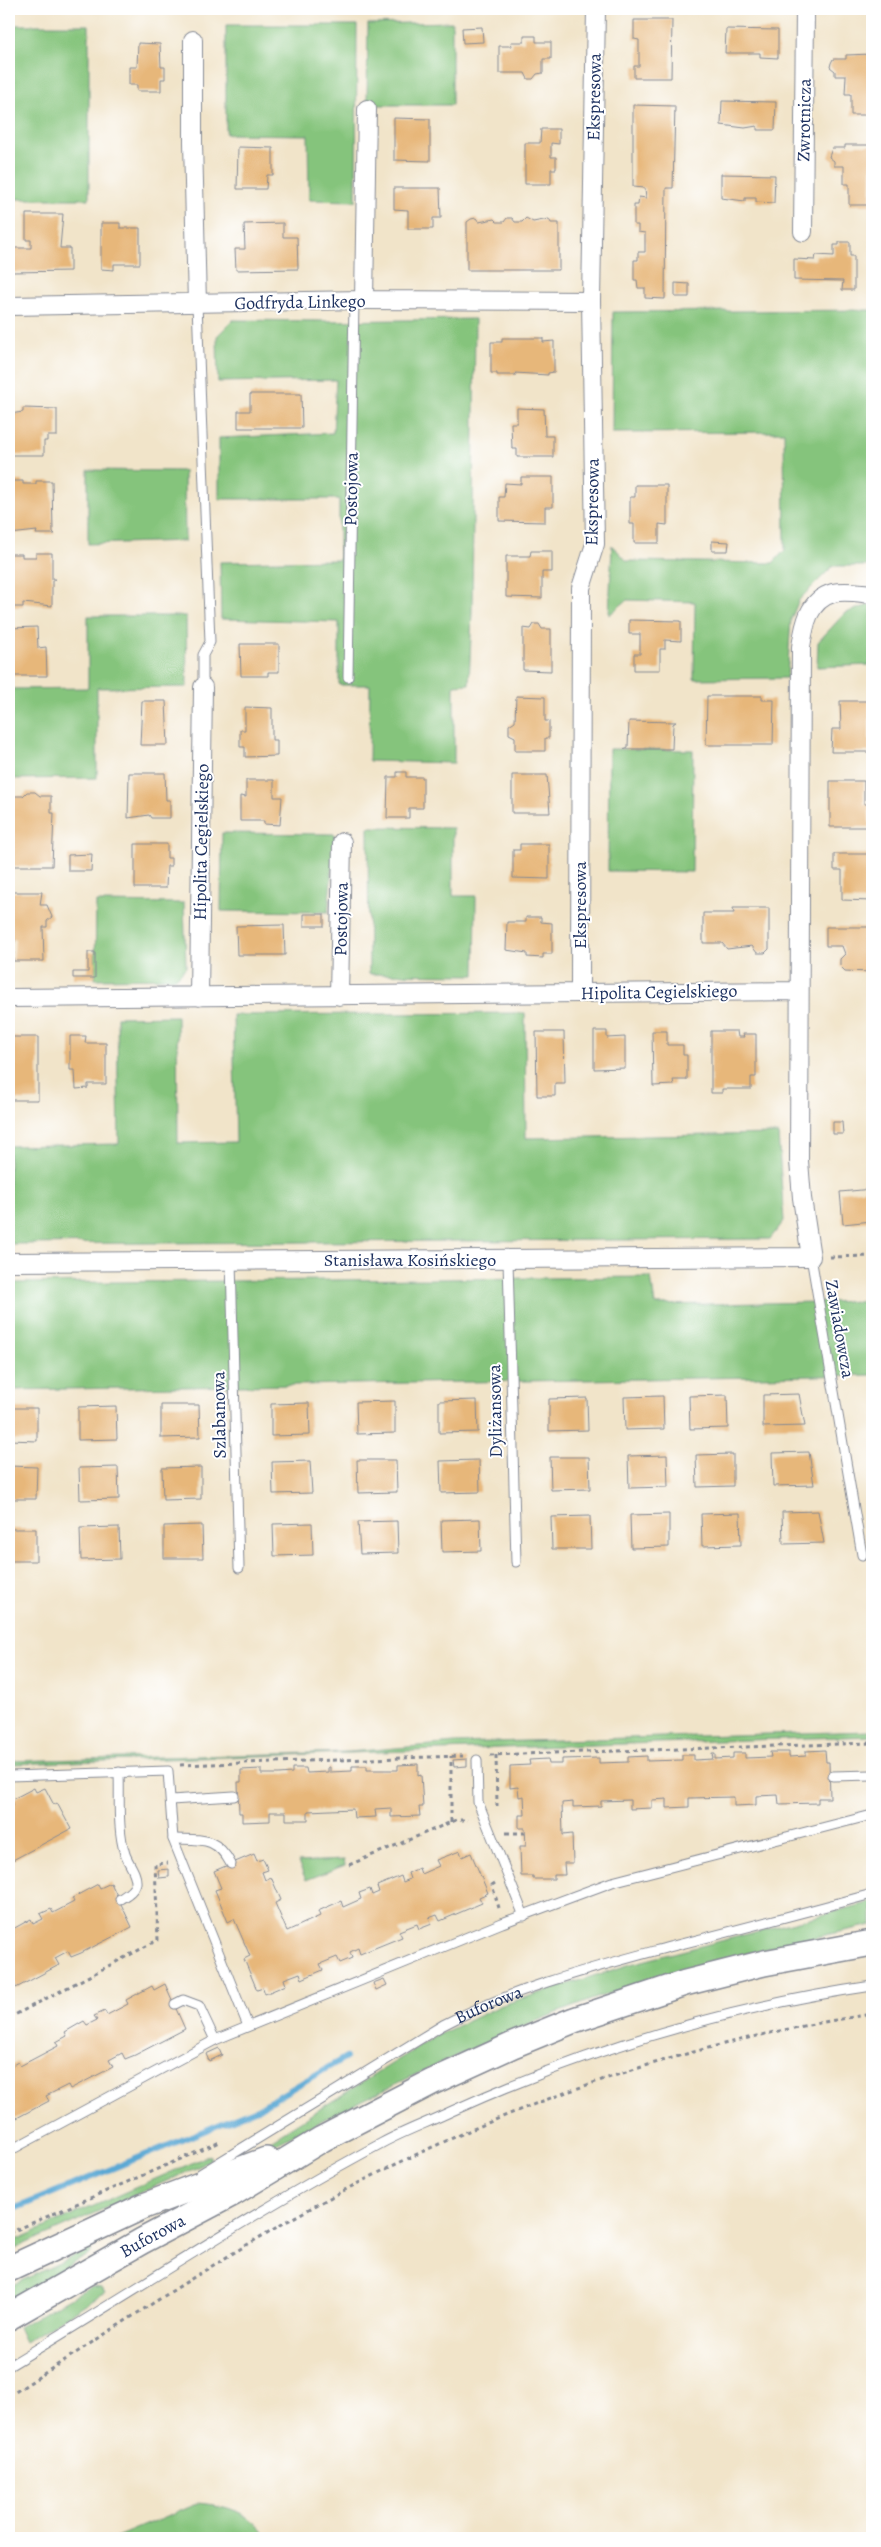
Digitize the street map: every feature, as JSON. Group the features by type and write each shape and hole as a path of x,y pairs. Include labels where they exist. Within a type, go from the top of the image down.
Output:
{"main road":[{"name":"Buforowa","path":"9,2317 142,2241 233,2193 322,2139 432,2082 513,2045 574,2020 685,1983 764,1963 872,1943"},
{"name":"Buforowa","path":"9,2269 144,2206 322,2139"}],"street":[{"name":"Ekspresowa","path":"580,993 581,588 595,544 591,301 596,9"},
{"name":"Zwrotnicza","path":"803,232 805,9"},
{"path":"193,40 193,142 197,304"},
{"path":"359,300 367,109"},
{"name":"Godfryda Linkego","path":"9,306 359,300 591,301"},
{"path":"811,1257 802,1198 799,1161 801,648 804,625 813,605 832,593 872,594"},
{"name":"Hipolita Cegielskiego","path":"199,996 203,687"},
{"name":"Postojowa","path":"339,996 342,842"},
{"name":"Hipolita Cegielskiego","path":"9,998 799,991"},
{"name":"Stanisława Kosińskiego","path":"9,1262 811,1257"}],"lane":[{"name":"Postojowa","path":"348,677 359,300"},
{"path":"197,304 210,642 202,655 203,687"},
{"name":"Zawiadowcza","path":"811,1257 862,1555"},
{"name":"Dyliżansowa","path":"508,1260 516,1562"},
{"name":"Szlabanowa","path":"231,1261 239,1568"},
{"path":"473,1758 478,1802 524,1916"},
{"path":"9,1776 168,1771 173,1839 248,2026"},
{"path":"119,1772 121,1831 125,1854 136,1880 136,1885 120,1899"},
{"path":"833,1776 872,1775"},
{"path":"170,1800 234,1796"},
{"path":"9,2151 215,2040 524,1916 612,1882 872,1816"},
{"path":"173,1839 206,1840 212,1842 218,1845 231,1864"},
{"name":"Buforowa","path":"144,2206 269,2133 443,2025 473,2010 532,1986 598,1966 872,1894"},
{"path":"9,2366 271,2205 384,2142 486,2095 565,2065 726,2016 872,1986"},
{"path":"175,2004 183,2000 199,2006 215,2040"}],"path":[{"path":"811,1257 872,1256"},
{"path":"486,1755 872,1743"},
{"path":"496,1755 498,1822 503,1833 525,1834"},
{"path":"451,1756 451,1822"},
{"path":"168,1771 179,1765 451,1756 473,1758"},
{"path":"349,1865 451,1822 475,1820"},
{"path":"488,1825 498,1822"},
{"path":"9,2018 158,1940 155,1864 181,1862"},
{"path":"492,1911 501,1907 492,1885 501,1881"},
{"path":"9,2396 292,2219 387,2169 497,2118 658,2061 802,2026 872,2014"},
{"path":"9,2233 226,2140"}],"green space":[{"path":"452,22 452,105 367,105 368,24"},
{"path":"9,25 89,25 89,199 9,199"},
{"path":"226,25 357,25 356,201 309,200 308,135 226,134"},
{"path":"872,310 872,566 833,566 799,600 791,619 787,678 694,679 695,602 627,600 609,615 612,545 627,561 773,563 785,550 784,432 612,433 613,312"},
{"path":"475,319 472,612 469,684 454,685 454,763 369,761 370,685 339,685 339,622 221,619 220,562 339,560 339,499 219,499 219,438 333,433 336,380 218,382 217,336 233,320"},
{"path":"88,470 184,471 185,541 88,544"},
{"path":"872,604 872,665 817,667 818,642 845,613"},
{"path":"88,616 186,616 187,687 97,688 97,778 9,779 9,689 88,688"},
{"path":"609,749 693,750 692,872 608,871"},
{"path":"368,827 453,828 453,896 476,896 475,975 369,974"},
{"path":"222,833 335,834 328,912 221,911"},
{"path":"96,902 184,903 186,967 176,978 95,979"},
{"path":"525,1013 526,1138 778,1134 784,1221 770,1239 9,1244 9,1146 119,1144 117,1017 177,1016 178,1143 236,1142 233,1015"},
{"path":"651,1277 655,1305 872,1301 872,1375 9,1390 9,1283"},
{"path":"872,1731 872,1736 9,1764 9,1761 348,1752 455,1743"},
{"path":"344,1860 345,1865 306,1880 298,1862"},
{"path":"872,1902 872,1925 730,1958 660,1977 591,2000 511,2031 265,2147 264,2144 436,2036 502,2005 631,1964"},
{"path":"210,2155 211,2159 196,2168 9,2251 9,2243"},
{"path":"89,2249 92,2252 90,2254 9,2300 10,2286"},
{"path":"91,2286 102,2287 105,2292 25,2342 18,2327"},
{"path":"197,2503 228,2508 237,2512 253,2522 268,2538 114,2538"}],"building":[{"path":"634,20 672,20 671,78 634,78 634,66 639,66 639,40 634,39"},
{"path":"482,27 483,42 463,43 462,28"},
{"path":"726,29 778,30 778,58 760,57 760,53 725,53"},
{"path":"524,36 536,36 536,42 551,42 551,59 543,59 543,73 537,74 533,79 528,79 525,73 499,73 499,46 512,46 511,42 524,42"},
{"path":"138,43 160,44 161,67 165,67 165,79 161,79 161,91 137,91 137,85 129,85 129,67 137,67"},
{"path":"872,54 870,115 851,115 851,94 845,94 846,76 835,76 835,71 830,67 831,63 833,59 846,59 846,55"},
{"path":"722,101 776,102 775,130 757,130 757,126 745,128 721,125"},
{"path":"633,105 675,106 673,188 666,188 665,299 645,298 645,288 638,288 637,280 634,280 634,260 638,260 638,252 645,252 645,233 638,232 638,225 634,225 634,205 638,205 639,197 646,198 645,188 633,187"},
{"path":"394,118 430,119 430,161 394,160"},
{"path":"541,129 559,129 559,144 551,143 551,157 556,157 556,169 551,169 551,184 525,184 525,143 540,143"},
{"path":"845,145 872,145 870,205 849,205 849,184 844,184 844,166 834,166 834,161 829,157 832,148 845,148"},
{"path":"238,147 273,148 273,175 267,175 266,189 237,189"},
{"path":"721,174 775,175 774,203 756,202 756,198 745,198 745,201 721,198"},
{"path":"394,188 440,188 441,218 433,218 433,229 408,229 408,210 394,209"},
{"path":"26,214 63,214 60,248 70,248 70,271 12,272 12,248 31,248 31,240 26,240"},
{"path":"476,218 479,222 494,219 497,222 504,222 507,218 512,218 515,222 522,222 526,218 533,222 549,219 551,223 559,223 559,270 467,270 467,222"},
{"path":"101,223 120,223 120,228 140,228 140,264 114,264 114,270 101,269"},
{"path":"283,223 283,237 297,237 298,269 236,270 235,249 245,249 244,224"},
{"path":"839,242 850,242 850,256 854,256 854,290 842,290 843,281 794,280 794,259 815,260 816,255 834,256 834,245 839,245"},
{"path":"675,283 689,284 689,297 675,297"},
{"path":"502,338 543,338 543,342 554,341 554,372 548,373 548,375 515,373 516,375 497,375 497,373 491,373 491,342 502,342"},
{"path":"250,394 301,394 302,428 238,428 238,411 250,411"},
{"path":"23,408 57,409 57,436 47,436 47,441 44,441 44,455 10,455 10,414 23,412"},
{"path":"517,408 544,409 545,436 553,436 553,457 517,457 517,449 512,449 511,423 517,423"},
{"path":"521,477 553,477 553,507 545,507 545,522 499,521 499,497 504,497 505,483 521,484"},
{"path":"9,481 23,481 23,484 36,484 36,481 52,481 53,532 55,534 36,534 37,531 10,534"},
{"path":"635,485 667,485 667,525 659,524 659,543 634,543 634,524 630,524 630,497 635,497"},
{"path":"712,541 729,542 728,551 712,551"},
{"path":"531,551 552,551 552,572 542,572 542,598 506,597 506,556 530,556"},
{"path":"36,553 52,553 52,579 56,579 52,581 52,606 23,603 23,607 9,607 9,554 22,554 22,557 36,557"},
{"path":"629,620 681,621 681,641 665,640 665,649 660,649 660,670 634,670 634,654 640,654 640,634 629,634"},
{"path":"534,624 539,624 542,629 551,629 551,671 523,670 523,628 531,629"},
{"path":"37,627 38,648 46,647 47,676 9,676 9,628"},
{"path":"240,644 279,644 279,672 268,672 268,676 241,676"},
{"path":"516,696 545,697 545,721 549,721 549,738 545,738 545,751 515,751 515,737 509,734 509,725 515,721"},
{"path":"707,696 762,696 762,700 774,700 773,745 706,745"},
{"path":"142,701 166,701 168,745 140,745"},
{"path":"840,701 869,701 869,752 831,752 832,729 841,729"},
{"path":"245,707 272,708 272,740 277,740 277,756 245,757 245,747 240,747 240,730 245,730"},
{"path":"629,721 676,722 673,724 672,749 624,749 628,747"},
{"path":"397,772 406,772 406,777 423,777 423,808 409,808 409,818 387,818 388,777 397,777"},
{"path":"129,773 165,773 166,800 170,800 170,818 151,818 149,815 128,818"},
{"path":"512,775 547,775 550,813 512,813"},
{"path":"246,780 274,780 274,797 282,797 280,825 264,824 264,821 240,821 240,796 246,797"},
{"path":"830,781 864,781 864,804 869,804 869,827 830,827"},
{"path":"27,792 35,792 40,796 51,796 51,813 54,813 52,866 12,866 13,840 9,840 9,796 23,796"},
{"path":"135,844 167,844 167,858 171,858 171,866 167,866 166,888 135,888"},
{"path":"520,844 549,844 549,879 513,878 513,850 520,850"},
{"path":"92,854 91,871 68,871 68,855"},
{"path":"834,854 872,854 872,901 842,900 842,870 834,870"},
{"path":"9,892 42,892 40,905 47,905 52,917 47,921 47,927 43,927 44,961 13,961 15,939 9,940"},
{"path":"733,908 769,908 769,949 765,953 757,953 752,946 727,949 722,943 703,943 703,913 734,913"},
{"path":"304,914 324,914 324,926 304,926"},
{"path":"526,917 541,917 541,922 552,923 552,954 543,954 543,958 527,957 527,953 506,950 507,922 526,922"},
{"path":"284,925 285,955 237,955 236,926"},
{"path":"826,927 872,927 872,972 845,971 840,966 840,959 845,954 842,946 826,946"},
{"path":"88,952 95,952 95,978 73,978 73,972 88,972"},
{"path":"594,1031 607,1031 607,1038 625,1037 625,1068 594,1069"},
{"path":"652,1031 667,1031 667,1045 683,1045 683,1055 687,1055 687,1080 673,1080 674,1085 653,1086"},
{"path":"711,1031 737,1031 738,1037 744,1037 743,1034 756,1034 756,1077 751,1077 751,1089 722,1089 722,1093 711,1093"},
{"path":"536,1032 564,1032 565,1083 555,1083 555,1096 537,1096"},
{"path":"70,1036 86,1036 85,1043 106,1043 106,1084 88,1084 88,1088 76,1089 75,1070 70,1070"},
{"path":"9,1037 38,1037 38,1100 9,1100"},
{"path":"833,1122 842,1122 843,1134 833,1134"},
{"path":"872,1189 872,1221 843,1224 840,1192"},
{"path":"799,1394 805,1426 763,1427 763,1395"},
{"path":"727,1395 728,1428 690,1429 689,1396"},
{"path":"663,1396 664,1429 625,1430 624,1397"},
{"path":"587,1398 588,1430 549,1431 549,1399"},
{"path":"477,1400 478,1432 439,1433 439,1401"},
{"path":"395,1401 395,1433 357,1434 356,1402"},
{"path":"309,1403 310,1435 271,1436 271,1404"},
{"path":"161,1405 199,1405 200,1437 161,1438"},
{"path":"116,1406 117,1439 78,1440 78,1407"},
{"path":"9,1408 37,1408 37,1441 9,1440"},
{"path":"809,1452 814,1485 773,1486 772,1453"},
{"path":"733,1454 733,1486 697,1487 696,1455"},
{"path":"667,1455 668,1487 629,1488 628,1456"},
{"path":"550,1457 589,1457 590,1489 551,1490"},
{"path":"357,1460 396,1460 397,1492 358,1493"},
{"path":"479,1460 480,1492 441,1493 440,1461"},
{"path":"310,1461 312,1493 273,1494 272,1462"},
{"path":"9,1466 37,1467 36,1499 9,1499"},
{"path":"118,1467 119,1499 80,1500 79,1468"},
{"path":"201,1467 201,1499 163,1500 162,1468"},
{"path":"818,1511 824,1543 783,1544 782,1512"},
{"path":"740,1513 741,1545 702,1546 701,1514"},
{"path":"669,1514 669,1547 631,1548 630,1515"},
{"path":"590,1516 591,1549 552,1549 551,1517"},
{"path":"480,1519 481,1551 442,1552 441,1520"},
{"path":"397,1521 398,1553 360,1554 358,1522"},
{"path":"312,1523 313,1555 274,1556 273,1524"},
{"path":"202,1525 203,1558 164,1558 164,1526"},
{"path":"119,1527 120,1559 81,1560 80,1528"},
{"path":"9,1529 36,1529 36,1561 9,1561"},
{"path":"825,1750 826,1762 829,1762 830,1798 818,1798 818,1803 779,1804 778,1795 756,1796 756,1805 734,1806 734,1797 689,1798 689,1807 667,1808 667,1799 652,1800 652,1808 630,1809 630,1800 601,1801 601,1806 573,1807 573,1802 562,1803 563,1835 572,1834 573,1863 564,1863 565,1875 554,1875 554,1879 533,1879 533,1876 521,1876 520,1846 526,1846 525,1828 519,1828 519,1815 525,1815 524,1796 519,1797 518,1787 510,1788 510,1766 530,1765 529,1760 548,1759 549,1764 562,1764 562,1759 599,1758 599,1763 628,1762 628,1757 647,1756 647,1761 682,1760 682,1755 694,1755 694,1760 713,1759 712,1754 715,1754 715,1759 733,1758 733,1753 745,1753 745,1758 771,1757 770,1752 789,1752 789,1757 806,1756 806,1751"},
{"path":"467,1759 467,1766 454,1767 453,1760"},
{"path":"418,1764 418,1776 421,1775 423,1807 419,1807 420,1816 391,1817 391,1808 375,1809 376,1817 354,1818 353,1809 308,1811 308,1820 286,1820 286,1812 270,1812 270,1821 242,1822 242,1813 239,1813 238,1782 241,1782 241,1770 261,1769 261,1774 279,1774 292,1773 292,1768 306,1768 307,1773 328,1772 328,1767 330,1767 330,1772 352,1771 352,1766 367,1766 367,1770 398,1770 398,1765"},
{"path":"34,1788 36,1792 45,1788 54,1805 57,1803 71,1829 9,1862 9,1807 14,1805 11,1800"},
{"path":"460,1851 462,1857 471,1853 488,1893 479,1897 482,1903 440,1921 437,1915 429,1918 432,1924 419,1929 417,1924 399,1931 402,1937 360,1954 358,1948 350,1952 352,1958 340,1963 337,1957 320,1964 323,1970 302,1979 300,1973 284,1979 286,1985 265,1994 263,1988 257,1990 244,1959 250,1956 234,1919 228,1922 215,1890 221,1888 214,1871 254,1854 257,1861 263,1859 268,1870 262,1872 265,1880 271,1877 281,1900 275,1903 287,1931 320,1916 318,1911 341,1901 343,1907 361,1899 359,1893 370,1889 372,1895 379,1892 377,1886 401,1876 403,1882 410,1879 408,1873 419,1868 421,1874 439,1866 436,1860"},
{"path":"169,1869 169,1877 159,1878 158,1870"},
{"path":"111,1883 132,1927 71,1957 68,1951 55,1958 59,1965 16,1988 14,1983 9,1986 9,1937 13,1934 11,1930 31,1919 33,1924 43,1919 40,1914 51,1909 53,1913 74,1902 72,1898 98,1884 100,1888"},
{"path":"384,1979 387,1985 376,1990 373,1983"},
{"path":"165,1984 185,2029 125,2059 122,2053 109,2060 113,2067 70,2089 68,2085 46,2096 49,2101 9,2122 9,2067 18,2062 20,2066 58,2046 56,2042 67,2036 65,2032 84,2021 87,2025 97,2020 94,2016 105,2011 107,2015 128,2004 126,2000 152,1986 154,1990"},
{"path":"219,2048 222,2055 209,2061 206,2054"}],"waterway":[{"path":"9,2211 257,2109 346,2057"}]}
